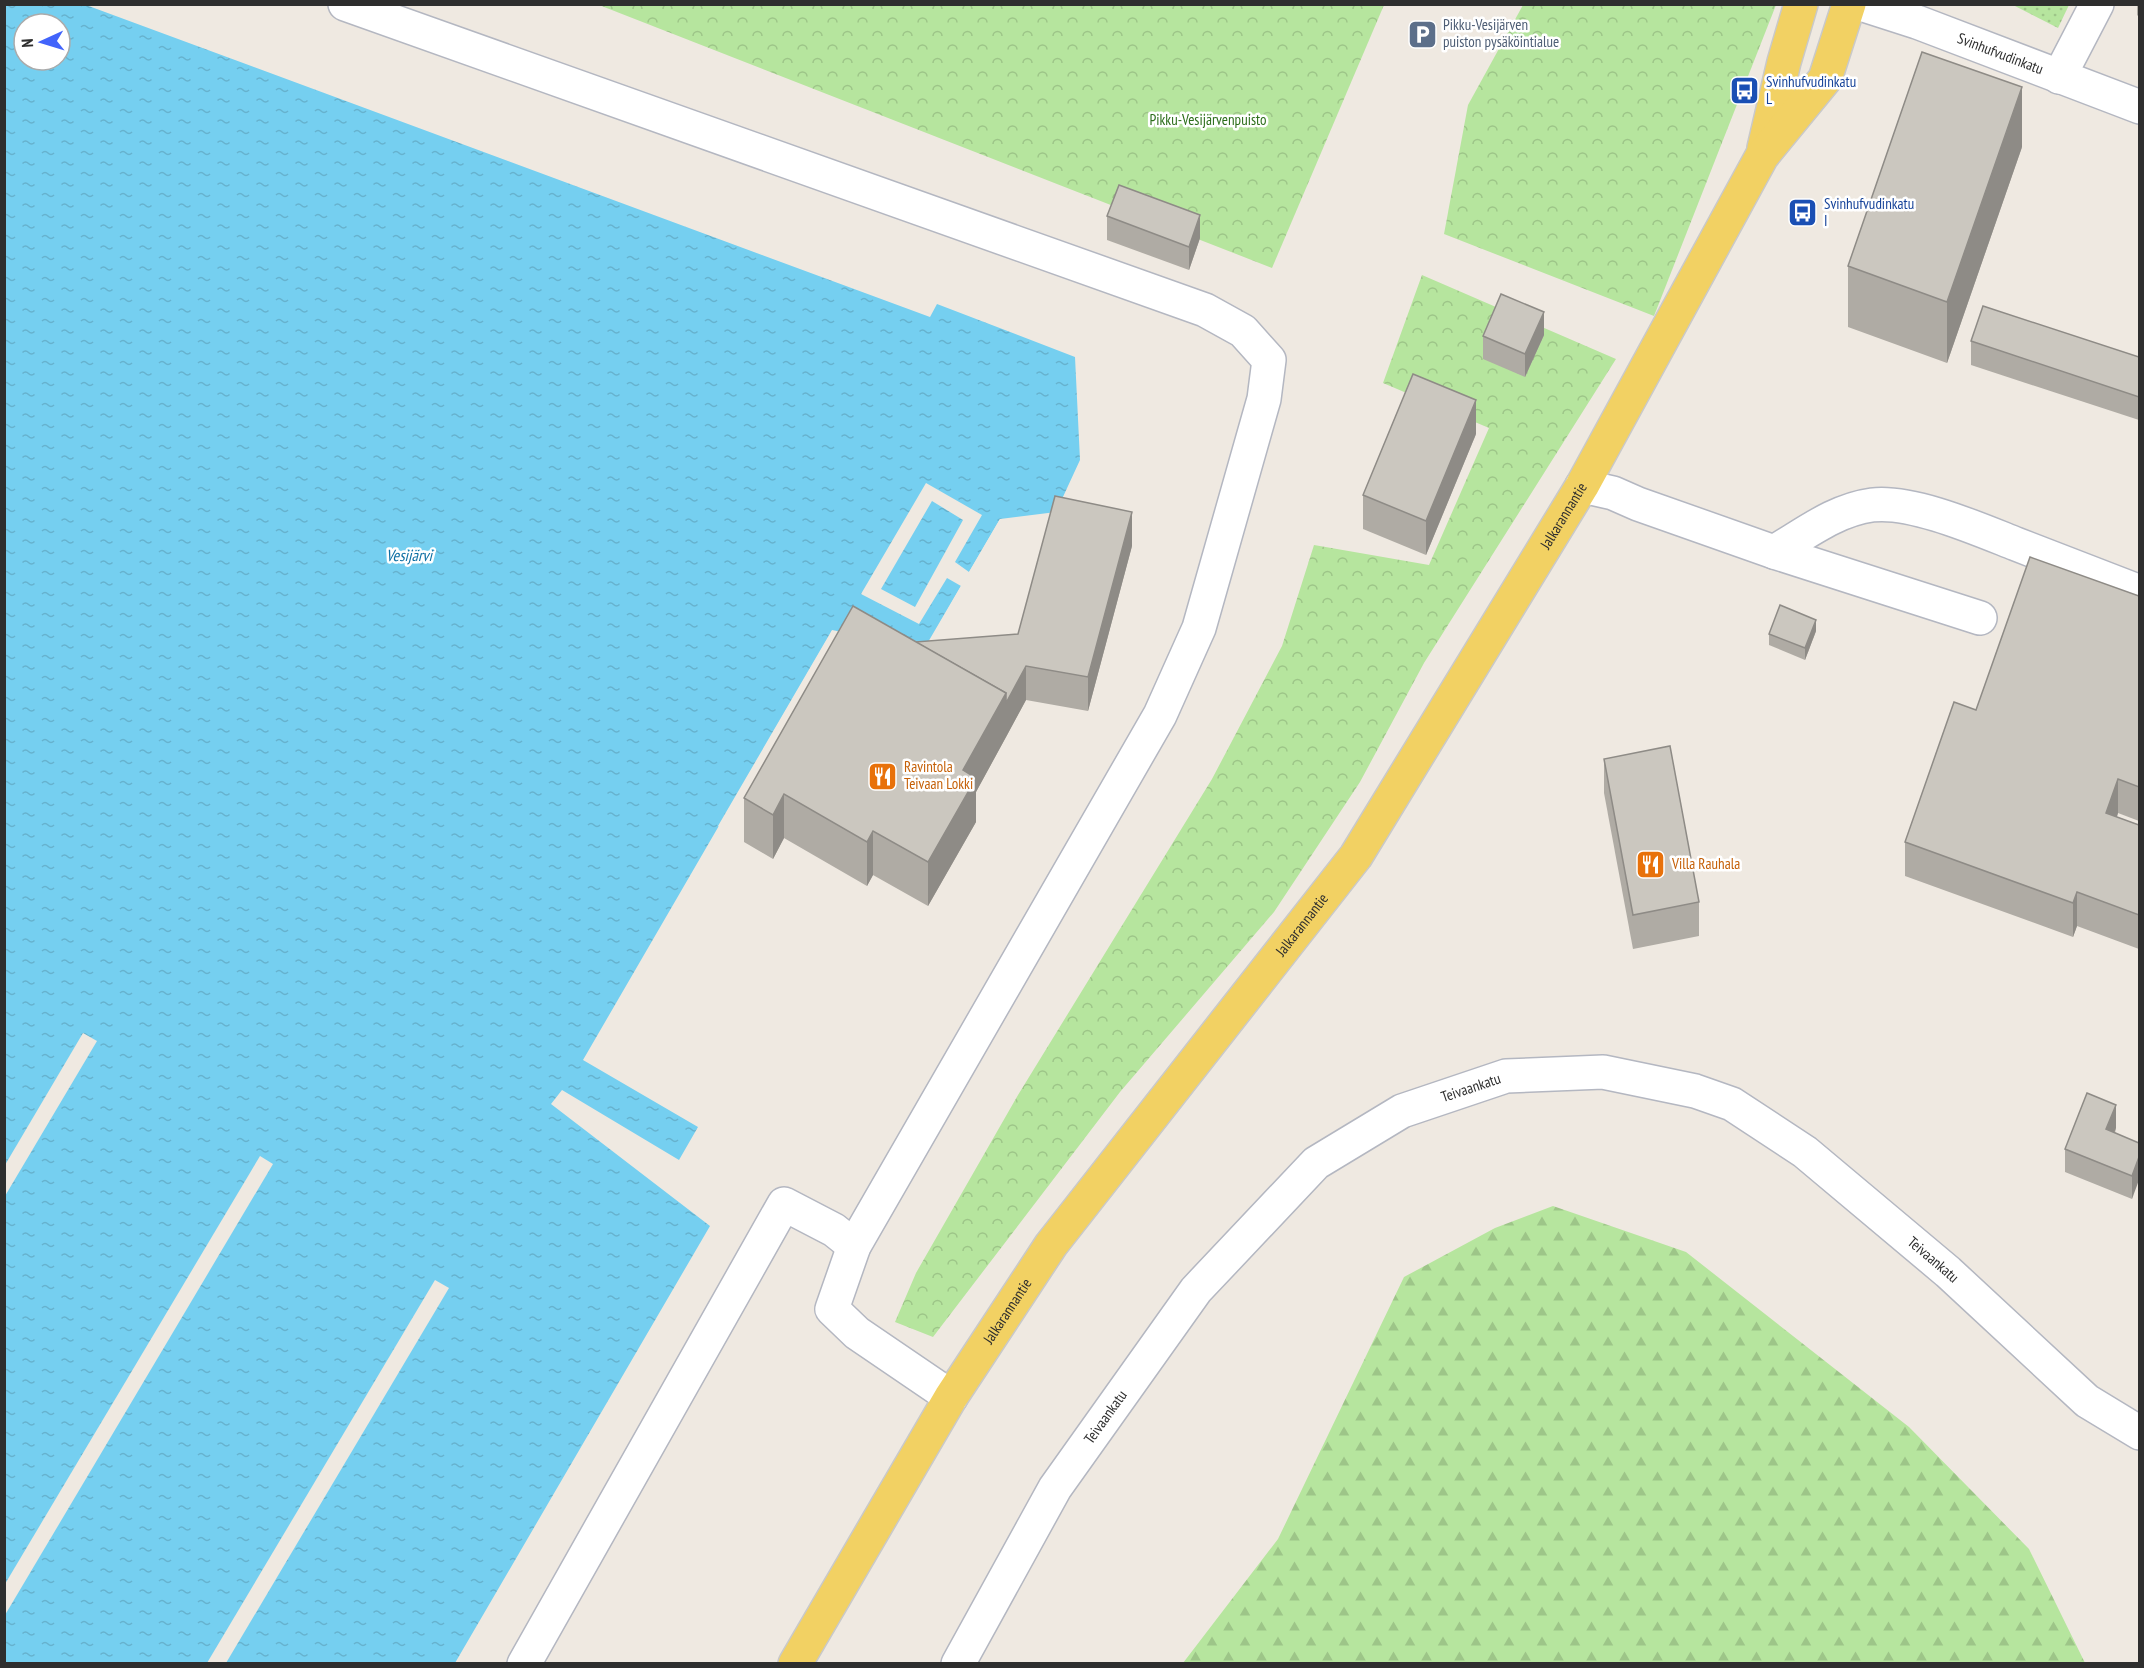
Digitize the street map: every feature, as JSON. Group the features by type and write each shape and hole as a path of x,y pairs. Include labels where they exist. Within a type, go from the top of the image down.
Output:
{"main road":[{"name":"Jalkarannantie","path":"1762,156 1784,62 1801,4"},
{"name":"Jalkarannantie","path":"795,1664 951,1397 1051,1245 1356,856 1582,486 1762,156 1825,79 1849,4"}],"street":[{"path":"345,4 1205,310 1243,331 1269,360 1264,399 1199,628 1160,715 854,1246 832,1309 857,1333 951,1397"},
{"name":"Svinhufvudinkatu","path":"1861,4 1917,22 2139,107"},
{"path":"2059,77 2097,4"},
{"path":"1582,486 1613,493 1774,552 1980,618"},
{"path":"1774,552 1833,516 1874,505 1902,507 1946,517 2139,592"},
{"name":"Teivaankatu","path":"958,1664 1055,1488 1204,1282 1316,1163 1402,1111 1506,1076 1603,1072 1695,1091 1731,1104 1805,1152 1948,1272 2087,1401 2139,1433"},
{"path":"524,1664 784,1204 834,1230 854,1246"}],"green space":[{"name":"Pikku-Vesijärvenpuisto","path":"599,5 1384,5 1272,268"},
{"path":"1523,5 1776,5 1654,316 1444,234 1468,105"},
{"path":"2013,5 2069,5 2058,28"},
{"path":"1422,275 1616,359 1424,663 1360,782 1274,912 1120,1092 933,1337 895,1322 916,1273 1018,1095 1212,779 1282,646 1314,545 1429,565 1489,428 1383,383"},
{"path":"1553,1206 1686,1252 1909,1427 2029,1549 2085,1663 1183,1663 1278,1539 1404,1277 1495,1228"}],"water":[{"name":"Vesijärvi","path":"5,5 86,5 930,317 937,304 1075,357 1080,460 1056,512 1000,519 924,649 832,631 583,1060 698,1127 679,1160 562,1090 551,1104 710,1226 455,1663 5,1664"}],"pier":[{"path":"926,483 982,515 955,562 969,572 1000,519 1010,521 1002,522 924,652 834,634 721,828 718,826 832,630 925,649 961,586 947,578 919,624 861,594","holes":["932,501 963,520 915,607 881,589"]},
{"path":"83,1033 97,1041 5,1196 5,1165"},
{"path":"260,1156 273,1164 5,1615 5,1584"},
{"path":"435,1280 449,1288 226,1663 207,1663"}],"building":[{"path":"1922,52 2022,87 1947,302 1848,266"},
{"path":"1119,185 1200,215 1189,247 1107,216"},
{"path":"1501,294 1544,312 1525,354 1483,336"},
{"path":"1983,306 2139,357 2139,397 1971,341"},
{"path":"1413,374 1476,400 1426,521 1363,495"},
{"path":"1055,496 1132,512 1088,677 1026,666 1006,703 1006,693 915,642 1018,634"},
{"path":"2030,557 2139,596 2139,787 2118,779 2106,813 2139,825 2139,915 2077,892 2073,903 1905,842 1954,702 1976,710"},
{"path":"1780,605 1816,620 1805,648 1769,634"},
{"name":"Ravintola Teivaan Lokki","path":"853,606 1006,693 963,770 976,778 928,862 873,831 867,842 784,794 773,815 744,798"},
{"path":"1670,746 1699,902 1633,915 1604,759"},
{"path":"2087,1093 2116,1105 2106,1129 2139,1143 2139,1157 2132,1176 2065,1149"}],"place":[{"name":"Pikku-Vesijärven puiston pysäköintialue","path":"1422,34"},
{"name":"Svinhufvudinkatu L","path":"1745,91"},
{"name":"Svinhufvudinkatu I","path":"1803,213"},
{"name":"Ravintola Teivaan Lokki","path":"883,776"},
{"name":"Villa Rauhala","path":"1651,864"}]}
